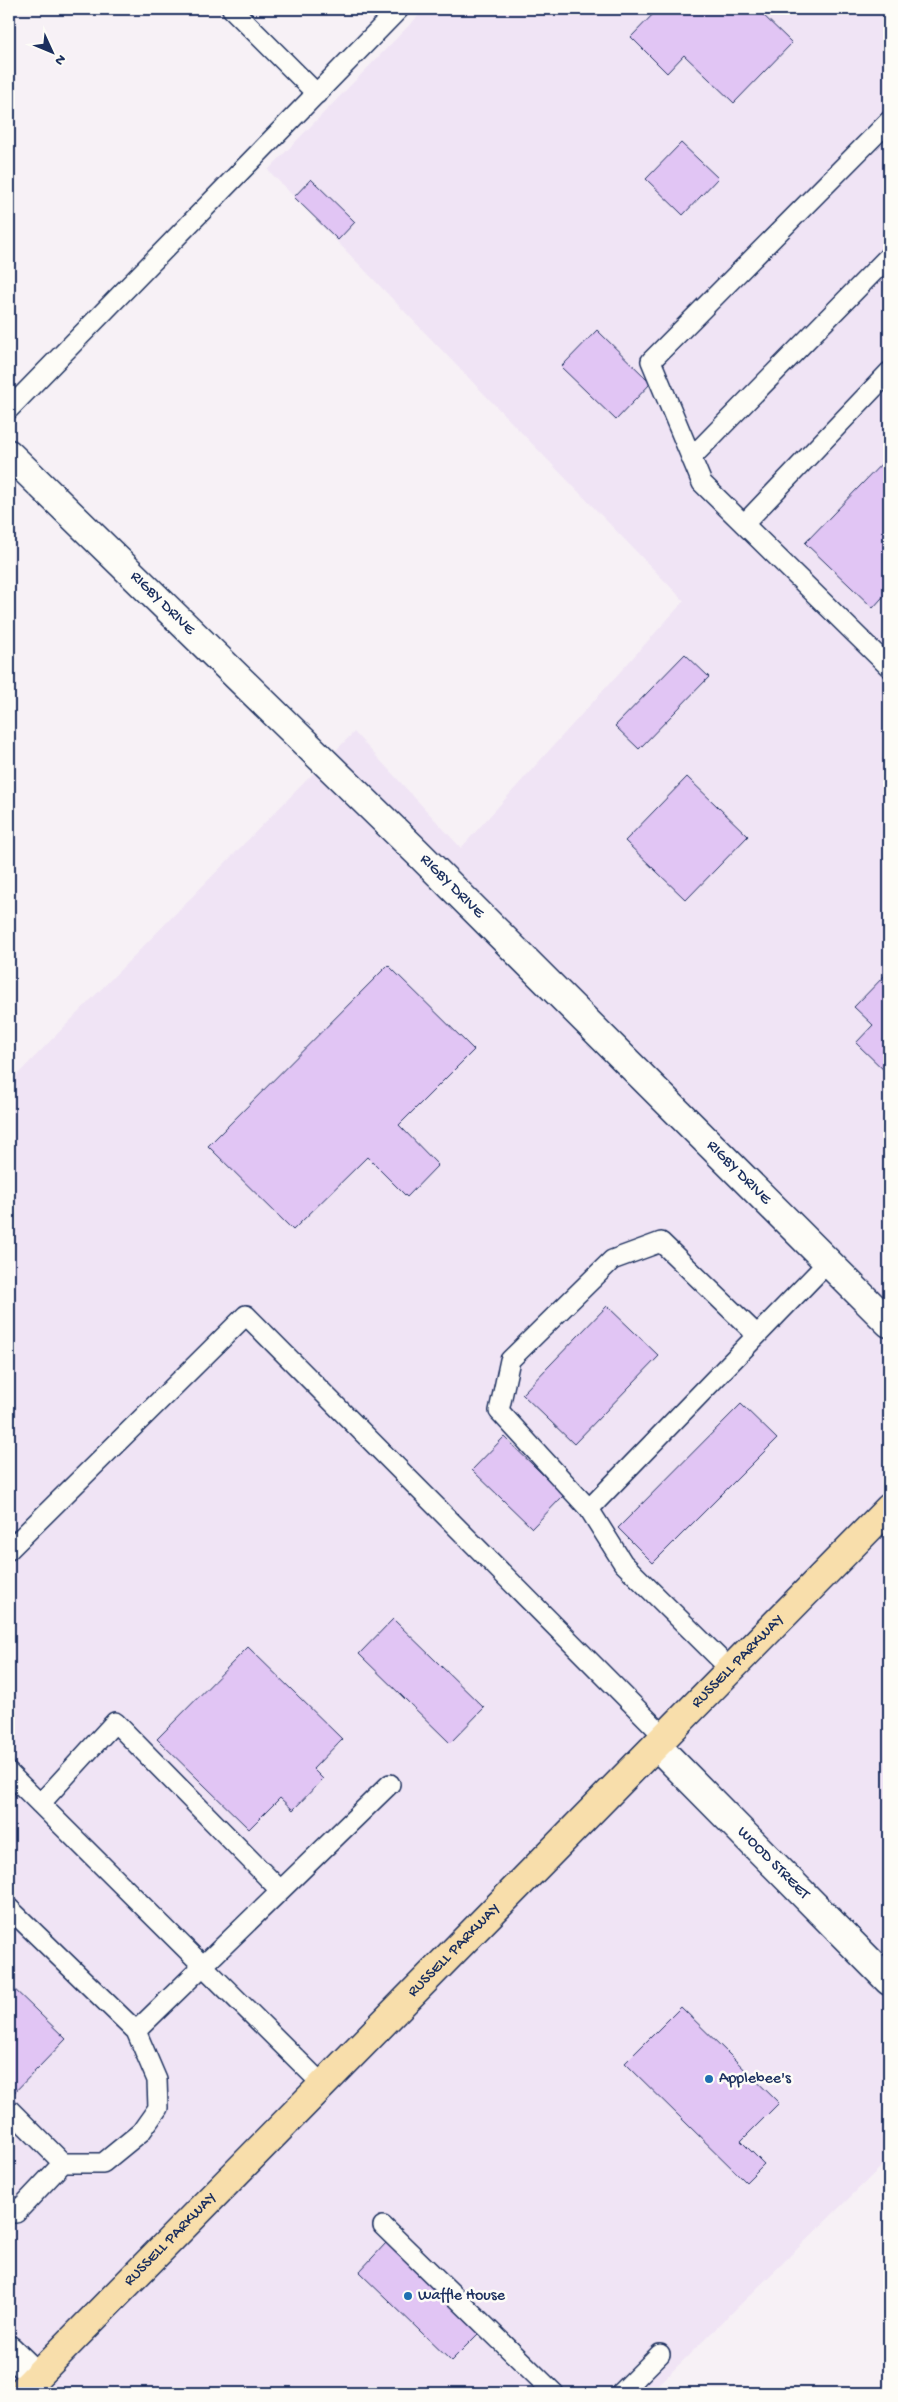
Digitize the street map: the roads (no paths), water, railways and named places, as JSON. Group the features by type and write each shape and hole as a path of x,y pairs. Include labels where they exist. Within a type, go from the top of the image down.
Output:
{"main road":[{"name":"RUSSELL PARKWAY","path":"28,2385 889,1508"}],"street":[{"name":"RIGBY DRIVE","path":"9,454 422,858 889,1323"},
{"name":"WOOD STREET","path":"661,1742 889,1981"},
{"path":"9,2350 28,2385"}],"lane":[{"path":"232,9 317,94"},
{"path":"9,409 399,9"},
{"path":"889,120 651,361 702,483 889,667"},
{"path":"691,458 889,256"},
{"path":"744,524 889,372"},
{"path":"731,1670 622,1563 589,1509 499,1411 510,1360 612,1260 661,1242 757,1335"},
{"path":"589,1509 828,1262"},
{"path":"9,1550 246,1315 661,1742"},
{"path":"40,1804 115,1722 280,1890"},
{"path":"9,1774 323,2084"},
{"path":"136,2031 390,1784"},
{"path":"9,1908 136,2031 158,2080 158,2108 141,2132 103,2162 63,2163 16,2213 9,2205"},
{"path":"9,2109 63,2163"},
{"path":"382,2226 554,2393"},
{"path":"621,2393 660,2354"}],"place":[{"name":"Applebee's","path":"709,2079"},
{"name":"Waffle House","path":"408,2296"}]}
